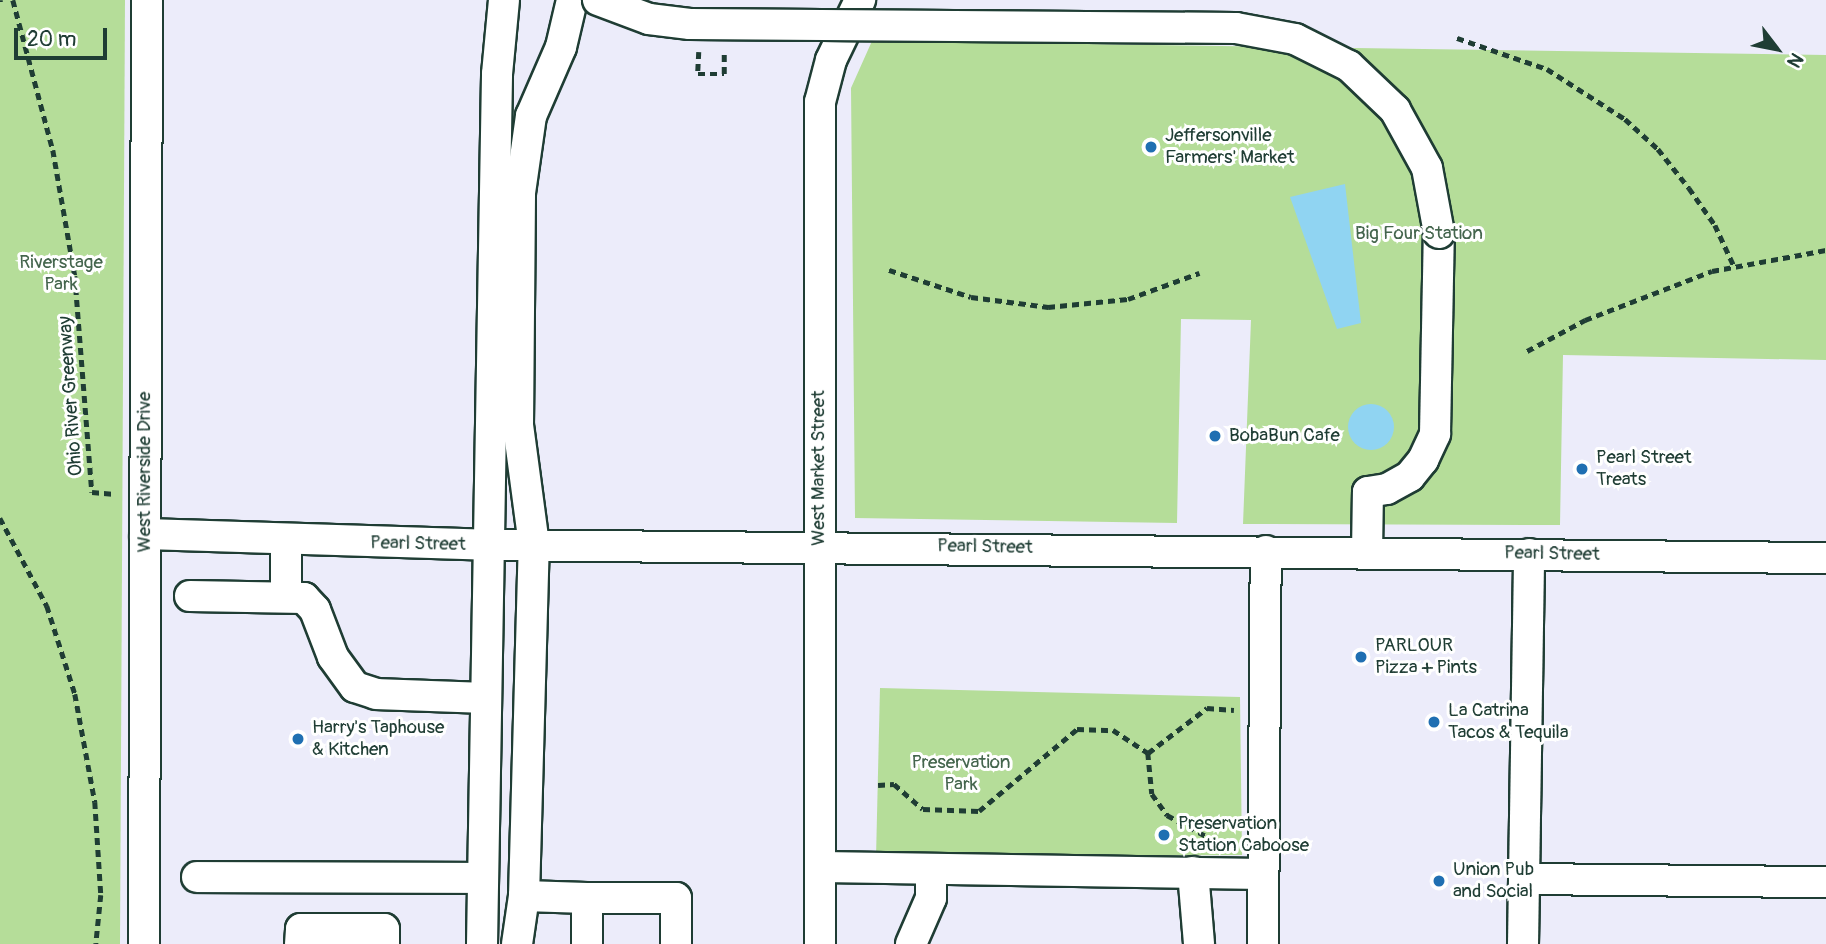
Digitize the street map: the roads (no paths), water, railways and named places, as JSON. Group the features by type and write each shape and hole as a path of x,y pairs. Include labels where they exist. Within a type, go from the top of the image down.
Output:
{"street":[{"name":"West Riverside Drive","path":"144,944 147,0"},
{"path":"482,944 497,74 504,0"},
{"path":"517,944 524,895 534,545 517,425 520,193 531,116 561,47 572,0"},
{"path":"598,0 649,19 691,24 1236,28 1295,39 1349,66 1395,110 1427,168 1439,233 1434,434 1423,460 1410,476 1387,489 1368,492 1367,553"},
{"name":"West Market Street","path":"820,944 820,102 831,60 860,0"},
{"name":"Pearl Street","path":"145,534 488,545 820,546 1826,558"},
{"path":"286,540 286,597"},
{"path":"1263,944 1266,551"},
{"path":"1523,944 1529,554"},
{"path":"190,596 304,598 315,610 333,657 355,687 376,694 485,698"},
{"path":"822,867 1263,874"},
{"path":"911,944 931,898 931,869"},
{"path":"1193,872 1199,944"},
{"path":"197,877 483,878"},
{"path":"1524,879 1826,883"},
{"path":"524,895 676,898 676,944"},
{"path":"587,898 587,944"},
{"path":"300,944 301,929 384,929 384,944"}],"water":[{"path":"1345,184 1361,323 1337,329 1290,197"},
{"path":"1371,404 1387,411 1394,427 1387,443 1371,450 1355,443 1348,427 1355,411"}],"place":[{"name":"Jeffersonville Farmers' Market","path":"1151,147"},
{"name":"BobaBun Cafe","path":"1215,436"},
{"name":"Pearl Street Treats","path":"1582,469"},
{"name":"PARLOUR Pizza + Pints","path":"1361,657"},
{"name":"La Catrina Tacos & Tequila","path":"1434,722"},
{"name":"Harry's Taphouse & Kitchen","path":"298,739"},
{"name":"Preservation Station Caboose","path":"1164,835"},
{"name":"Union Pub and Social","path":"1439,881"}],"park label":[{"name":"Big Four Station","path":"1419,234"},
{"name":"Riverstage Park","path":"61,274"},
{"name":"Preservation Park","path":"961,774"}]}
